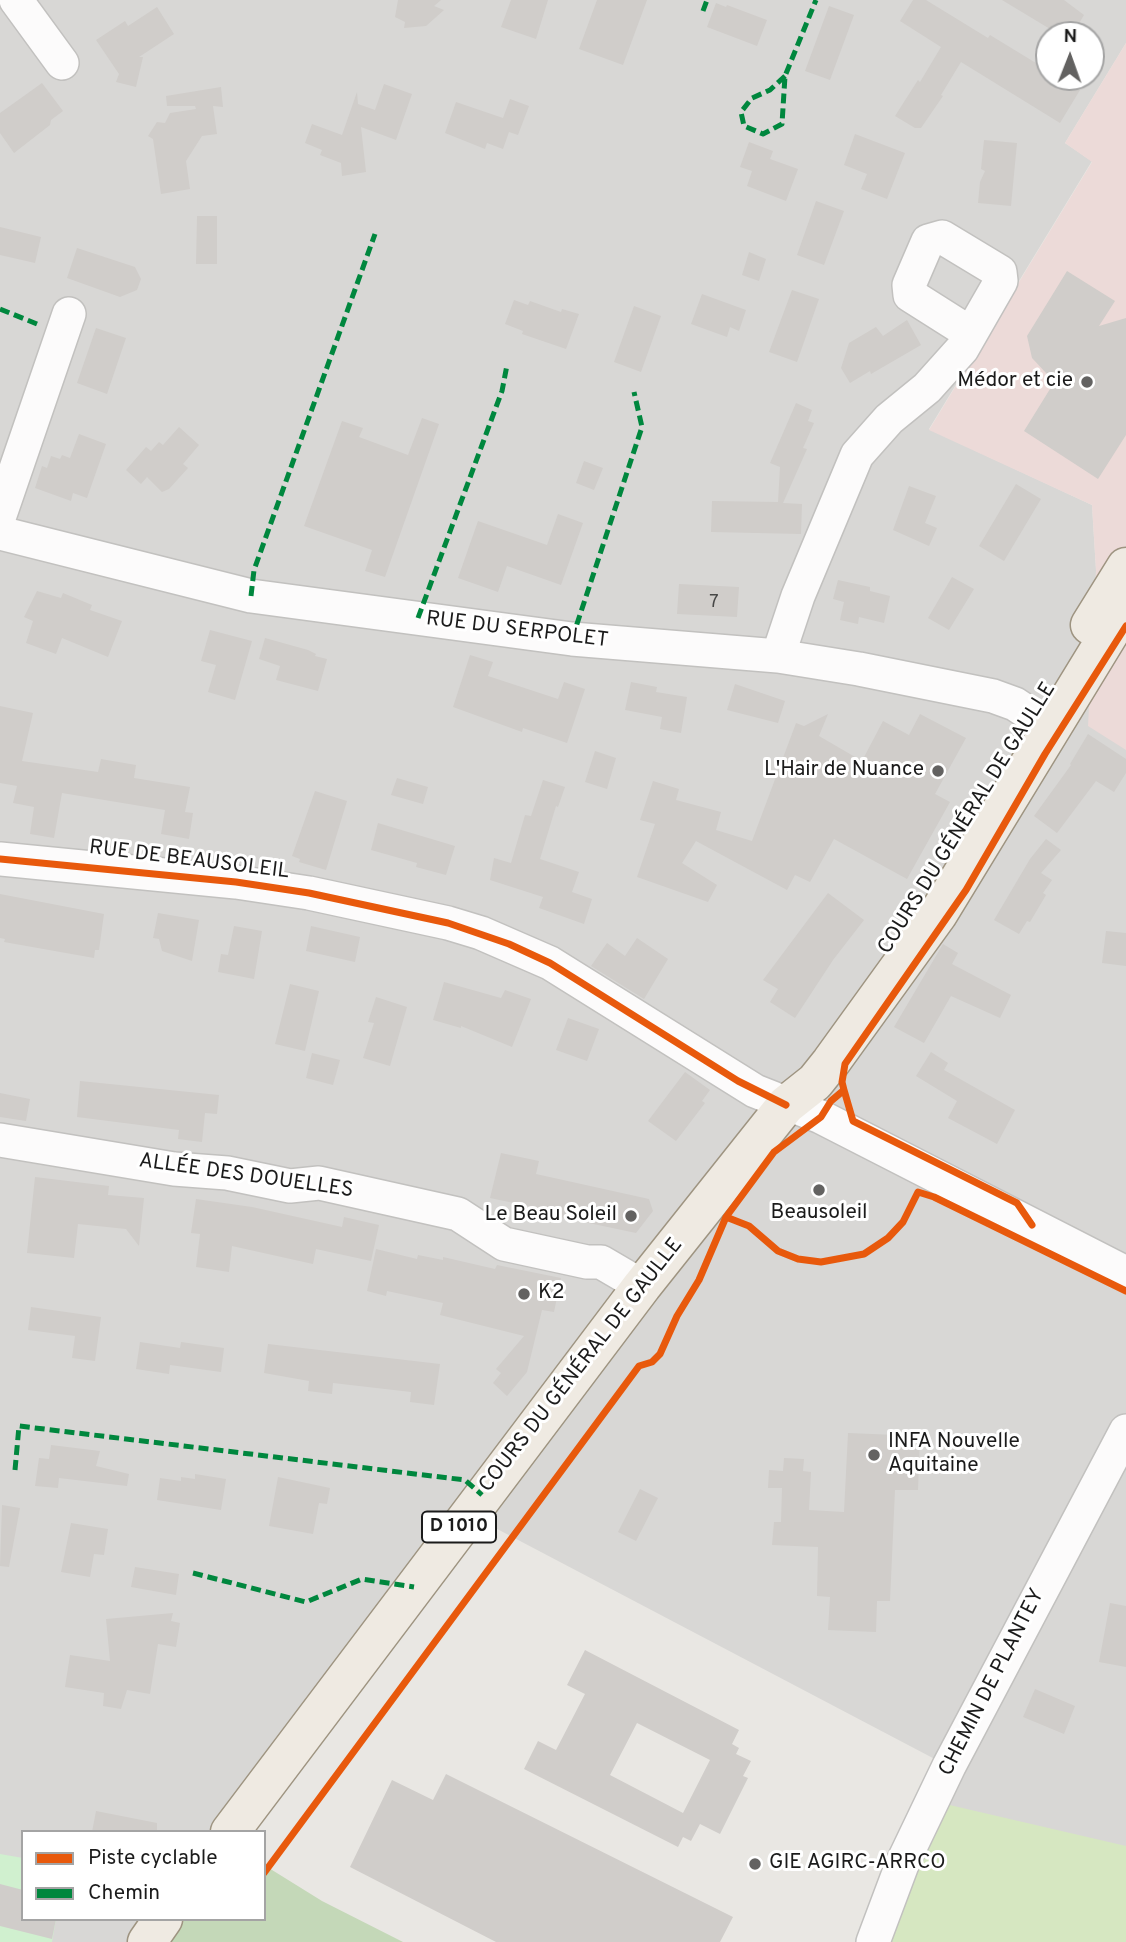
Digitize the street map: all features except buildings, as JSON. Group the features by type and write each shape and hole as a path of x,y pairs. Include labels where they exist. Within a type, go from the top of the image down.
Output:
{"main road":[{"name":"COURS DU GÉNÉRAL DE GAULLE","path":"232,1830 642,1286 786,1105 815,1082 831,1062 937,914 1126,567"},
{"path":"1052,706 1126,584"},
{"name":"COURS DU GÉNÉRAL DE GAULLE","path":"786,1105 799,1072 928,890 1052,706 1126,606"},
{"path":"147,1942 162,1921"}],"street":[{"path":"16,0 59,43"},
{"path":"0,515 56,323"},
{"path":"778,656 798,596 857,455 890,419 927,388 962,349 971,333"},
{"name":"RUE DU SERPOLET","path":"0,533 251,596 572,639 778,656 859,668 993,696 1015,704 1052,706"},
{"name":"RUE DE BEAUSOLEIL","path":"0,859 236,882 309,893 449,923 481,933 550,963 738,1082 786,1105 821,1117 1126,1273"},
{"name":"ALLÉE DES DOUELLES","path":"0,1140 174,1169 227,1173 290,1186 319,1183 458,1214 504,1244 587,1262 601,1262 642,1286"},
{"name":"CHEMIN DE PLANTEY","path":"873,1942 903,1862 949,1766 1126,1431"}],"shaded area":[{"path":"0,0 1126,0 1126,43 1105,77 1105,21 1035,21 1035,91 1097,91 1065,143 1092,161 929,429 1092,505 1096,570 1126,664 1126,1942 873,1942 948,1766 482,1521 241,1830 21,1830 21,1921 172,1921 156,1942 0,1942"},
{"path":"1126,43 1126,750 1088,726 1096,570 1092,505 929,430 1092,162 1065,143 1097,91 1105,91 1105,77"}],"green space":[{"path":"941,1803 1126,1846 1126,1942 880,1942"},
{"path":"0,1854 21,1858 21,1921 56,1921 52,1942 0,1942"},
{"path":"266,1866 322,1901 403,1942 156,1942 172,1921 266,1921"}],"marked path":[{"path":"703,11 707,0"},
{"path":"785,76 770,90 752,98 741,112 744,126 763,134 782,124 785,76 816,0"},
{"path":"251,596 254,570 375,234"},
{"path":"0,309 37,324"},
{"path":"418,618 502,391 507,365"},
{"path":"572,639 642,427 634,392"},
{"path":"15,1470 19,1426 465,1480 482,1495"},
{"path":"193,1573 306,1602 362,1579 414,1587"}],"cycle path":[{"path":"266,1870 639,1366 652,1362 660,1354 677,1316 699,1280 726,1217 774,1152 821,1117 831,1101 844,1090 842,1082 845,1064 966,890 1045,754 1126,626"},
{"path":"0,859 236,882 309,893 448,923 509,944 550,963 738,1081 786,1105"},
{"path":"844,1090 853,1121 1017,1203 1032,1225"},
{"path":"726,1217 749,1226 778,1251 798,1259 821,1262 864,1254 888,1238 903,1222 918,1192 934,1197 1126,1291"}],"place":[{"name":"Médor et cie","path":"1087,382"},
{"name":"L'Hair de Nuance","path":"938,771"},
{"name":"Beausoleil","path":"819,1190"},
{"name":"Le Beau Soleil","path":"631,1216"},
{"name":"K2","path":"524,1294"},
{"name":"INFA Nouvelle Aquitaine","path":"874,1455"},
{"name":"GIE AGIRC-ARRCO","path":"755,1864"}]}
